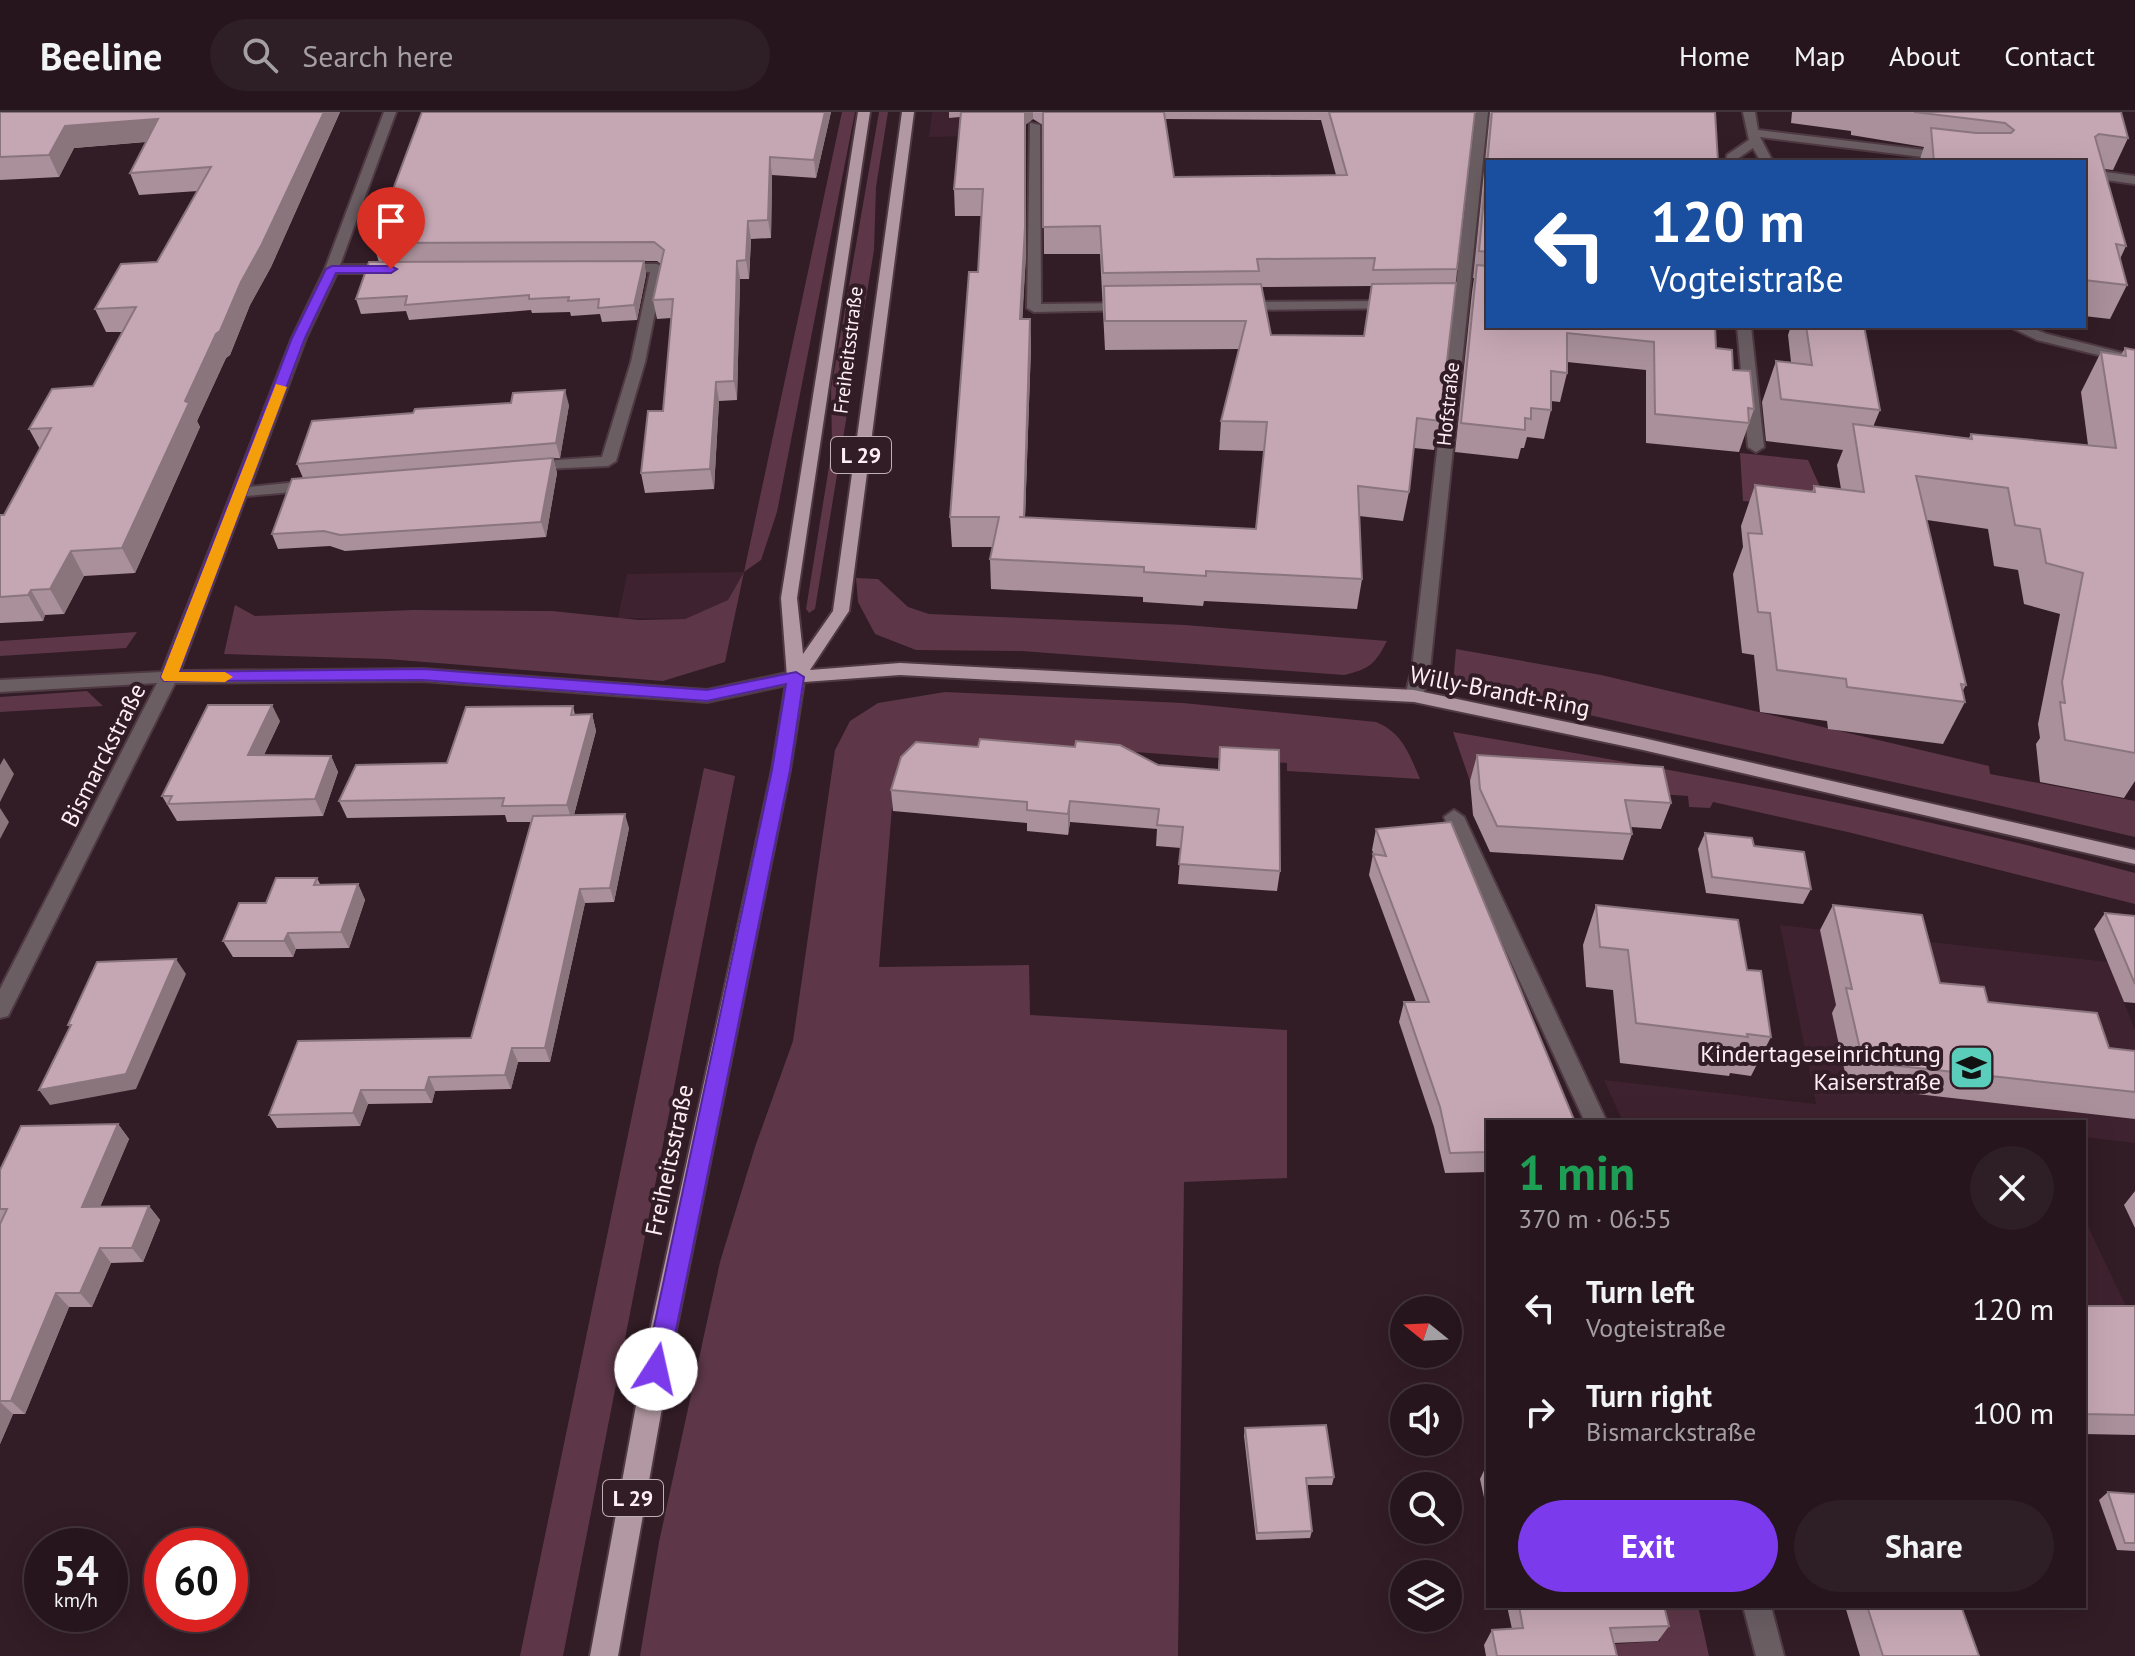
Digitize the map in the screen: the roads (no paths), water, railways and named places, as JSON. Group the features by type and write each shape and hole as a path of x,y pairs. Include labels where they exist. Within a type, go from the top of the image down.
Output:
{"main road":[{"name":"Freiheitsstraße","path":"604,1656 661,1340 781,770 796,677 789,598 864,112"},
{"name":"Freiheitsstraße","path":"796,677 841,611 908,112"},
{"name":"Willy-Brandt-Ring","path":"796,677 900,669 1414,696 1643,744 2135,857"}],"street":[{"name":"Bismarckstraße","path":"0,1010 169,677 299,338 332,269 390,112"},
{"name":"Hofstraße","path":"1414,696 1421,669 1452,304 1468,285 1482,112"},
{"path":"1749,112 1754,137 1766,160"},
{"path":"1034,125 1034,308 1144,307"},
{"path":"1732,160 1754,137 1973,160"},
{"path":"2086,173 2135,180"},
{"path":"517,468 608,461 638,362 657,268 610,268"},
{"path":"332,269 409,269"},
{"path":"1223,306 1412,304"},
{"path":"1744,328 1756,447"},
{"path":"2020,328 2042,337 2135,360"},
{"path":"241,492 333,484"},
{"path":"0,686 169,677 423,675 707,696 796,677"},
{"path":"1454,817 1595,1120"},
{"path":"1758,1608 1770,1656"}],"place":[{"name":"Kindertageseinrichtung Kaiserstraße","path":"1972,1067"}]}
